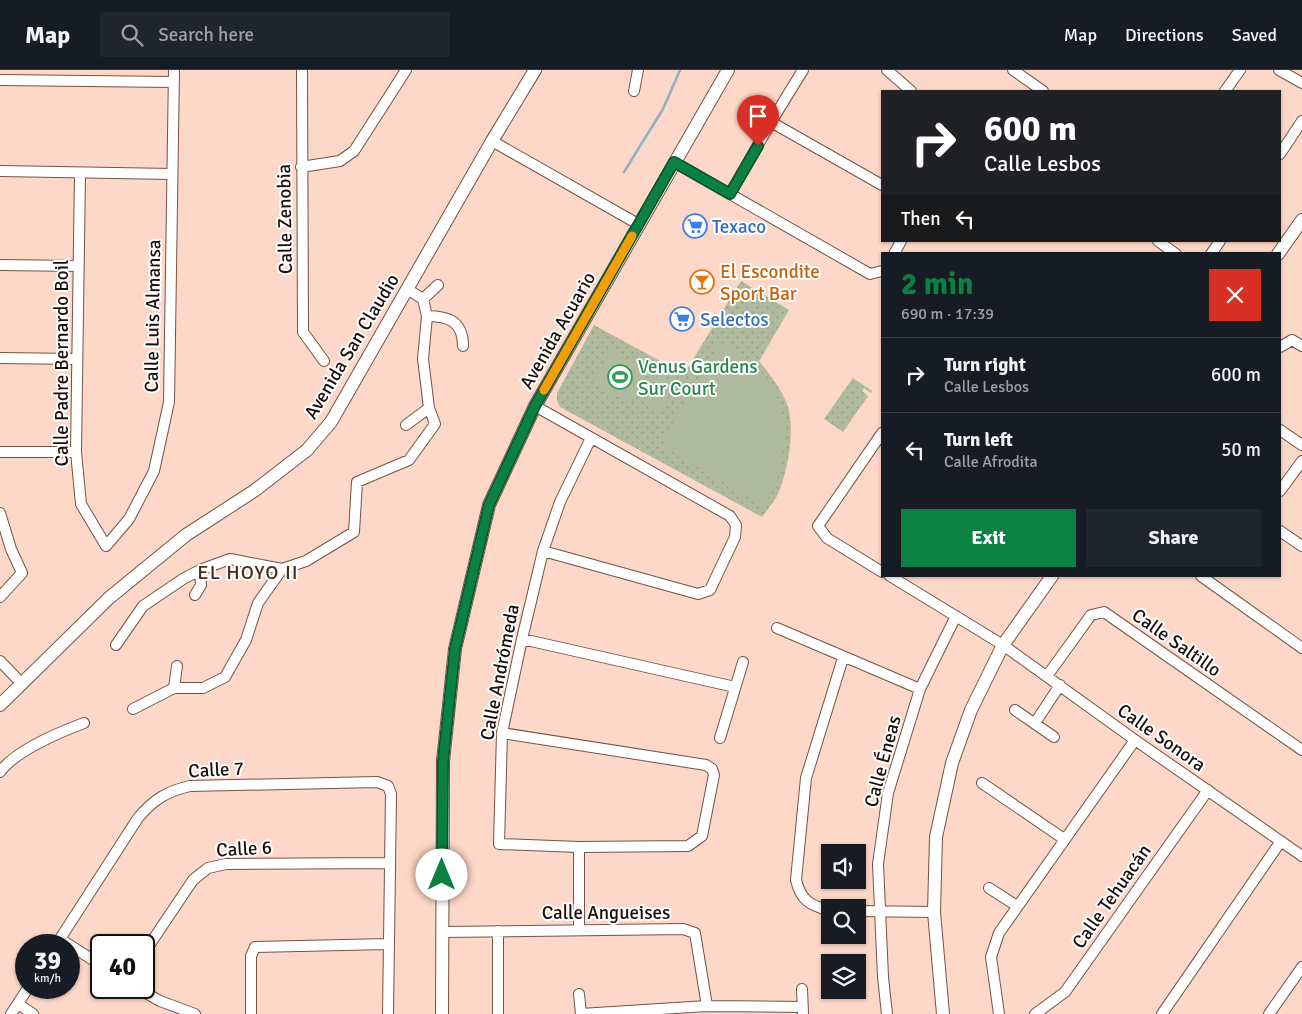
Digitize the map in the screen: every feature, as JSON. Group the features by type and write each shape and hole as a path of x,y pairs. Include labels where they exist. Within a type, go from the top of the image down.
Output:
{"street":[{"path":"80,81 81,70"},
{"name":"Calle Luis Almansa","path":"106,546 129,519 154,471 169,402 174,70"},
{"name":"Calle Zenobia","path":"302,70 303,332 324,361"},
{"path":"301,167 340,161 354,151 406,70"},
{"name":"Avenida San Claudio","path":"0,705 109,598 186,535 254,491 307,450 331,422 492,141 535,70"},
{"path":"634,92 638,70"},
{"name":"Avenida Acuario","path":"442,1014 443,761 455,649 489,505 535,406 728,70"},
{"path":"730,194 803,70"},
{"path":"887,70 910,90"},
{"path":"1013,70 1042,90"},
{"path":"1226,90 1240,70"},
{"path":"1279,70 1302,82"},
{"path":"0,80 174,82"},
{"path":"1281,152 1302,121"},
{"path":"771,122 881,184"},
{"path":"492,141 638,224"},
{"path":"674,162 870,274 881,271"},
{"path":"0,171 172,174"},
{"name":"Calle Padre Bernardo Boil","path":"80,173 76,452 81,504 106,546"},
{"path":"1279,252 1302,220"},
{"path":"1159,242 1173,252"},
{"path":"0,264 78,266"},
{"path":"423,299 438,284"},
{"path":"116,645 144,606 183,579 200,570 230,559 282,569 306,561 354,532 357,482 409,460 435,424 429,408 423,359 427,316 423,299 407,289"},
{"path":"427,316 443,316 455,323 463,336 463,346"},
{"path":"1284,344 1292,340 1302,346"},
{"path":"0,358 77,359"},
{"path":"535,406 730,516 736,525 735,537 710,590 698,594 544,551"},
{"path":"406,425 429,408"},
{"path":"1281,431 1302,445"},
{"path":"881,434 818,526 827,538 881,571"},
{"name":"Calle Andrómeda","path":"502,733 706,765 712,769 714,775 702,836 688,846 579,847 499,844 502,733 522,638 544,551 560,502 591,438"},
{"path":"0,452 76,452"},
{"path":"1281,490 1302,461"},
{"path":"0,512 10,549 22,573 0,597"},
{"path":"1281,531 1302,546"},
{"path":"133,709 174,688 203,688 225,677 246,640 258,602 282,569"},
{"path":"195,595 201,585 200,570"},
{"name":"Calle Sonora","path":"892,577 1003,645 1135,740 1302,856"},
{"path":"943,1014 934,912 936,837 952,763 971,710 1003,645 1051,577"},
{"path":"1202,577 1302,648"},
{"name":"Calle Saltillo","path":"1047,676 1091,615 1104,612 1302,750"},
{"name":"Calle Éneas","path":"887,1014 879,911 878,864 888,792 920,690 956,616"},
{"path":"777,628 920,690"},
{"path":"522,638 736,687"},
{"path":"821,909 799,894 796,880 806,778 843,658"},
{"path":"0,661 22,684"},
{"path":"720,738 743,662"},
{"path":"174,688 177,666"},
{"path":"1035,723 1060,685"},
{"path":"1015,710 1054,737"},
{"path":"0,772 21,753 84,723"},
{"path":"999,1014 991,957 999,933 1135,740"},
{"name":"Calle 7","path":"63,934 138,818 161,796 175,789 190,786 378,782 388,786 391,794 390,863"},
{"path":"982,783 1064,839"},
{"name":"Calle Tehuacán","path":"1035,1014 1066,992 1208,790"},
{"path":"1162,1014 1281,841"},
{"path":"579,847 579,930"},
{"path":"388,1014 390,863"},
{"name":"Calle 6","path":"155,937 193,880 208,868 226,864 390,863"},
{"path":"989,888 1017,906"},
{"path":"866,911 934,912"},
{"name":"Calle Angueises","path":"442,932 683,930 695,933 707,1006"},
{"path":"498,931 498,1014"},
{"path":"251,1014 251,956 255,947 388,944"},
{"path":"1269,1014 1302,967"},
{"path":"580,994 581,1014 707,1006 802,1011 802,989"},
{"path":"155,998 195,1014"},
{"path":"11,1014 21,999"},
{"path":"18,1004 33,1014"}],"green space":[{"path":"741,281 789,310 759,361 775,382 785,400 791,427 791,439 782,485 762,517 560,407 557,401 557,393 594,325 684,374"},
{"path":"720,342 744,357 754,366 770,385 781,410 784,430 781,462 776,481 763,506 669,450 665,445 665,436"},
{"name":"Venus Gardens Sur Court","path":"611,350 647,371 629,403 592,383"},
{"path":"659,375 675,384 660,412 643,403"},
{"path":"853,378 872,391 871,393 864,388 862,391 868,396 843,432 824,419"}],"waterway":[{"path":"624,172 663,109 680,70"}],"slow traffic":[{"path":"544,390 632,236"}],"place":[{"name":"Texaco","path":"695,226"},
{"name":"El Escondite Sport Bar","path":"702,282"},
{"name":"Selectos","path":"682,319"},
{"name":"Venus Gardens Sur Court","path":"620,377"}],"district":[{"name":"EL HOYO II","path":"248,572"}],"route":[{"path":"442,875 443,761 455,649 489,505 535,406 674,162 730,194 758,146"}]}
